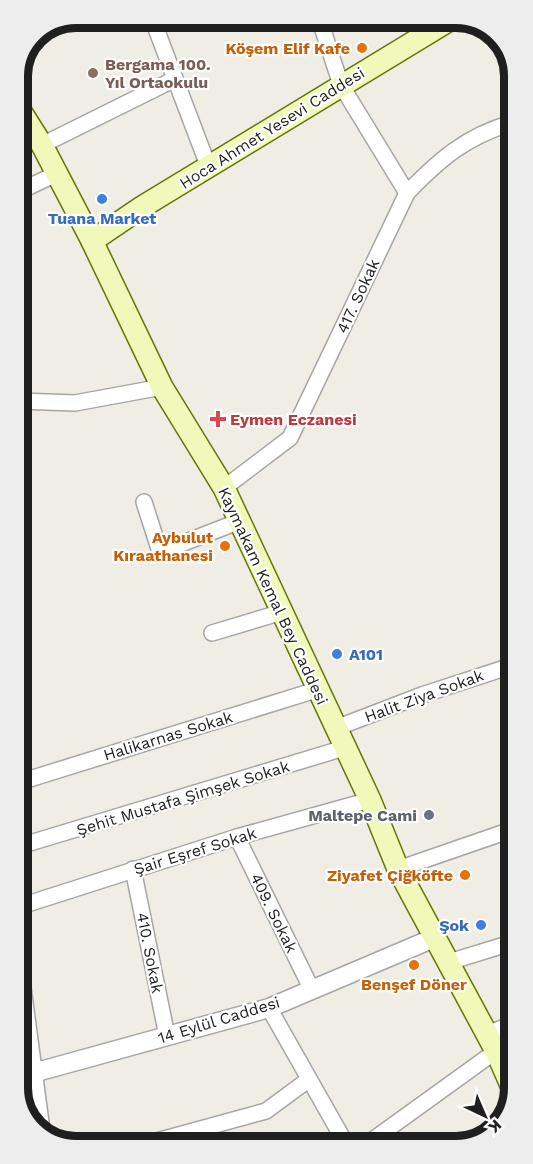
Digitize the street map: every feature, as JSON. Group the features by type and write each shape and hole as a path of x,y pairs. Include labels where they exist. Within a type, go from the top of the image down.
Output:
{"main road":[{"name":"Hoca Ahmet Yesevi Caddesi","path":"92,241 142,207 435,29"},
{"name":"Kaymakam Kemal Bey Caddesi","path":"29,124 92,241 162,387 224,488 316,690 370,800 398,869 504,1070"}],"street":[{"path":"156,28 209,168"},
{"path":"323,29 341,85 406,194 451,151 504,126"},
{"path":"42,145 175,80"},
{"path":"29,187 56,174"},
{"name":"417. Sokak","path":"224,488 290,438 406,194"},
{"path":"29,401 75,403 162,387"},
{"path":"144,502 160,552 240,521"},
{"path":"212,633 282,612"},
{"name":"Halit Ziya Sokak","path":"336,728 422,695 504,668"},
{"name":"Halikarnas Sokak","path":"28,779 316,690"},
{"name":"Şehit Mustafa Şimşek Sokak","path":"28,844 345,748"},
{"name":"Şair Eşref Sokak","path":"28,904 237,837 370,800"},
{"path":"398,869 504,832"},
{"name":"409. Sokak","path":"237,837 311,988"},
{"name":"410. Sokak","path":"133,869 167,1036"},
{"name":"14 Eylül Caddesi","path":"33,1073 269,1008 311,988 434,938"},
{"path":"449,962 504,945"},
{"path":"269,1008 341,1136"},
{"path":"377,1136 504,1032"},
{"path":"28,1036 39,1117"},
{"path":"177,1135 266,1111 308,1080"}],"place":[{"name":"Köşem Elif Kafe","path":"362,48"},
{"name":"Bergama 100. Yıl Ortaokulu","path":"93,73"},
{"name":"Tuana Market","path":"102,199"},
{"name":"Eymen Eczanesi","path":"218,419"},
{"name":"Aybulut Kıraathanesi","path":"225,546"},
{"name":"A101","path":"337,654"},
{"name":"Maltepe Cami","path":"429,815"},
{"name":"Ziyafet Çiğköfte","path":"465,875"},
{"name":"Şok","path":"481,925"},
{"name":"Benşef Döner","path":"414,965"}]}
